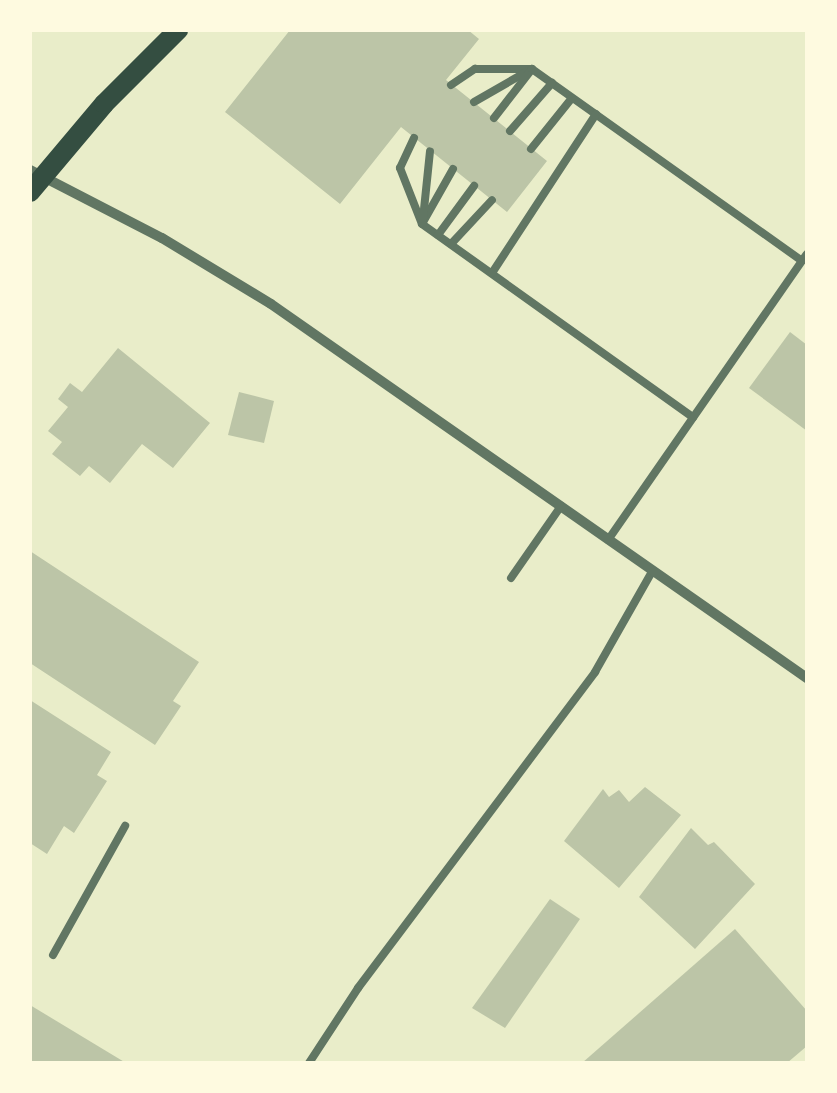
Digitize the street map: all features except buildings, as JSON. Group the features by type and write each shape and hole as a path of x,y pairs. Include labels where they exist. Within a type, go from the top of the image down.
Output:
{"main road":[{"path":"34,179 178,30"}],"street":[{"path":"34,179 162,238 270,304 807,678"}],"lane":[{"path":"451,85 475,69 532,69 804,258 608,540"},
{"path":"474,102 532,69"},
{"path":"494,118 532,69"},
{"path":"510,131 552,83"},
{"path":"532,149 572,98"},
{"path":"492,273 596,114"},
{"path":"414,138 400,168 422,224 694,417"},
{"path":"422,224 430,150"},
{"path":"422,224 454,169"},
{"path":"438,235 474,186"},
{"path":"451,244 492,200"},
{"path":"511,578 561,506"},
{"path":"310,1063 358,988 595,672 653,570"},
{"path":"53,955 125,826"}]}
